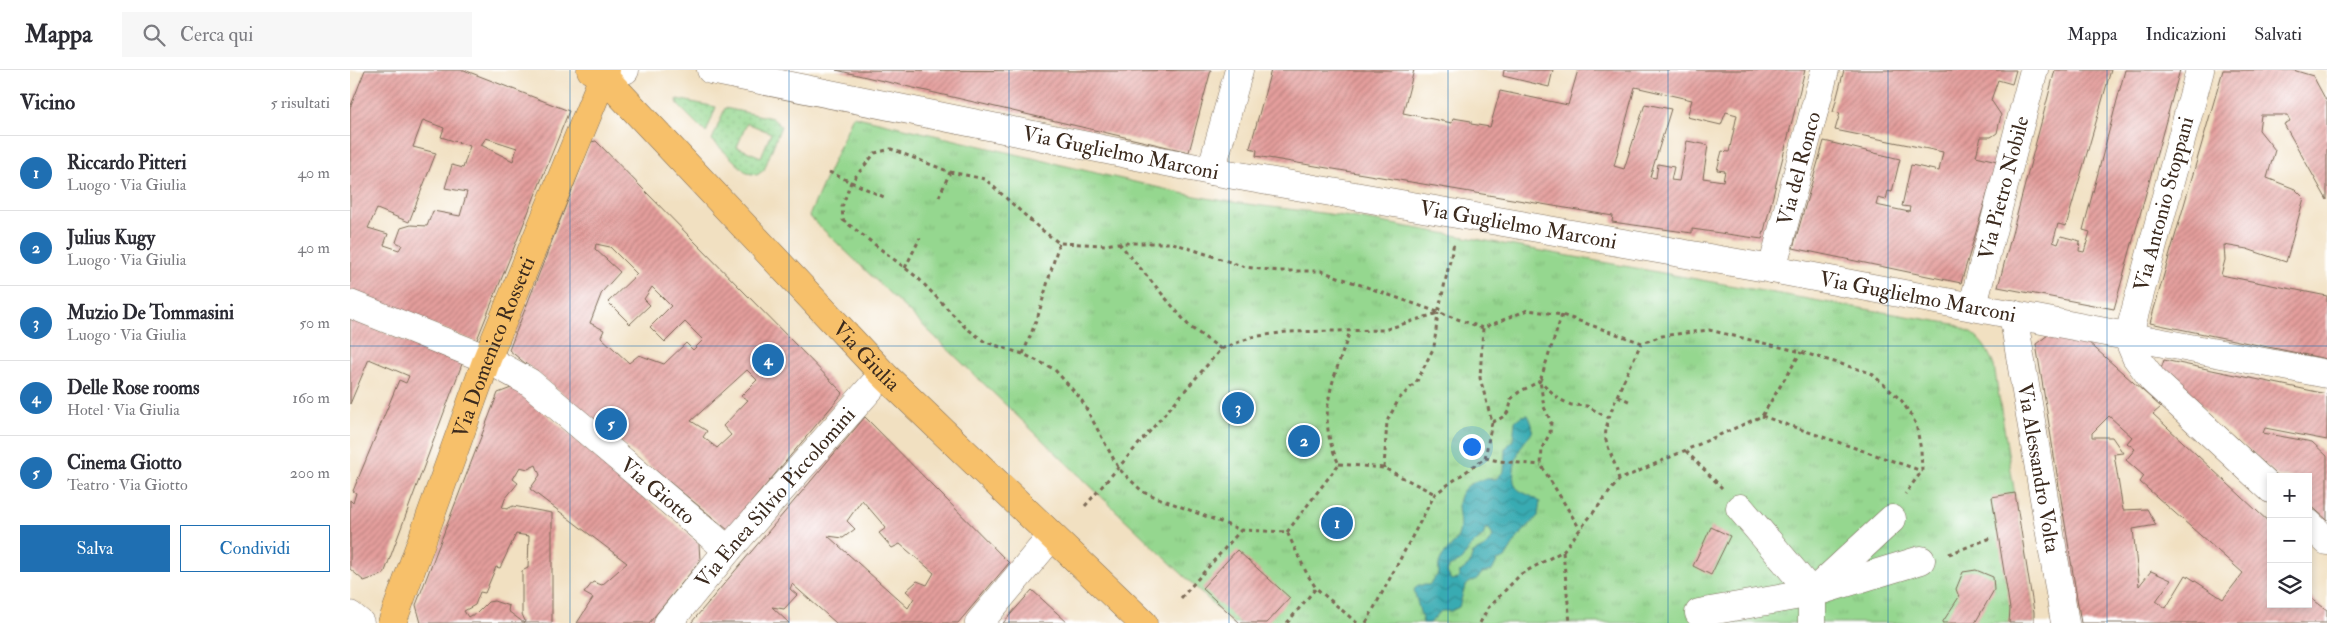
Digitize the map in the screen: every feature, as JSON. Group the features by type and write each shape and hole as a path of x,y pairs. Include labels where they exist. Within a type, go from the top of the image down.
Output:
{"main road":[{"name":"Via Domenico Rossetti","path":"397,620 487,359 606,72"},
{"name":"Via Giulia","path":"606,72 883,374 1051,537 1143,623"}],"street":[{"name":"Via Guglielmo Marconi","path":"711,70 1211,171 1973,305 2128,338 2327,374"},
{"path":"1211,171 1239,70"},
{"name":"Via del Ronco","path":"1772,269 1825,70"},
{"name":"Via Pietro Nobile","path":"1973,305 2034,70"},
{"name":"Via Antonio Stoppani","path":"2128,338 2200,70"},
{"name":"Via Giotto","path":"350,304 487,359 529,382 728,550"},
{"name":"Via Alessandro Volta","path":"2013,314 2065,623"},
{"path":"2128,338 2136,357 2153,380 2267,485"},
{"name":"Via Enea Silvio Piccolomini","path":"668,623 728,550 883,374"},
{"path":"1740,508 1812,593 1812,623"},
{"path":"1812,593 1892,519"},
{"path":"2312,528 2327,541"},
{"path":"979,623 1051,537"},
{"path":"1699,613 1812,593 1922,560"},
{"path":"350,615 360,623"}],"path":[{"path":"1287,532 1241,530 1143,492 1119,469 1081,399 1054,369 1022,354 985,342 965,327 940,300 905,268 843,220 842,207 851,182 875,153 891,149 950,172 985,179 1038,227 1059,243 1105,245 1118,243 1173,244 1245,267 1278,271 1321,270 1483,328 1528,310 1562,315 1642,343 1662,336 1709,330 1801,352 1871,373 1902,401 1916,424 1921,450 1922,471 1909,488 1892,519"},
{"path":"829,172 884,196"},
{"path":"939,197 950,172"},
{"path":"1384,468 1387,421 1399,399 1417,381 1434,347 1438,313 1456,236"},
{"path":"905,268 920,238"},
{"path":"1022,354 1038,316 1059,243"},
{"path":"1118,243 1190,327 1221,349"},
{"path":"1085,506 1221,349 1252,337 1287,332 1384,330 1438,313"},
{"path":"1562,315 1540,381 1544,407 1551,422 1550,432 1542,448 1541,465 1580,529"},
{"path":"1366,623 1435,494 1485,458 1492,422 1480,378 1483,328"},
{"path":"1339,464 1330,446 1326,406 1350,330"},
{"path":"1619,480 1616,463 1605,439 1608,418 1642,343"},
{"path":"1480,623 1488,608 1521,574 1563,551 1619,480 1762,416 1801,352"},
{"path":"1492,422 1506,417 1511,409 1511,399 1518,392 1540,381"},
{"path":"1540,381 1559,399 1571,405 1587,406 1608,418"},
{"path":"1618,396 1631,402"},
{"path":"1762,416 1922,471"},
{"path":"1686,451 1740,508"},
{"path":"1485,458 1541,465"},
{"path":"1339,464 1384,468 1435,494"},
{"path":"1287,532 1339,464"},
{"path":"1181,598 1241,530"},
{"path":"1287,532 1306,574 1316,588 1357,623"},
{"path":"1922,560 1938,559 1991,538"},
{"path":"1563,551 1570,623"},
{"path":"1287,623 1316,588"}],"green space":[{"path":"677,99 716,107 706,133 678,105"},
{"path":"725,108 772,118 781,126 764,170 757,175 747,173 712,140","holes":["747,123 771,133 761,157 737,147"]},
{"path":"853,116 1190,195 1236,203 1375,221 1954,324 1974,335 1984,345 1994,366 2034,612 2034,623 1233,623 809,216"}],"water":[{"path":"1528,415 1533,427 1531,434 1518,452 1514,467 1514,481 1519,490 1540,502 1538,516 1518,537 1505,558 1497,561 1492,571 1482,573 1477,579 1467,585 1459,607 1451,611 1441,611 1430,623 1423,623 1414,590 1418,585 1429,585 1439,573 1442,557 1458,536 1460,524 1458,505 1462,492 1466,487 1477,481 1496,479 1504,471 1505,449 1513,440 1515,421 1521,416","holes":["1486,528 1490,530 1493,537 1485,547 1473,553 1469,565 1460,572 1458,579 1451,580 1447,572 1449,567 1462,560 1470,547 1483,536"]}],"building":[{"path":"365,70 464,70 569,111 476,342 350,291 350,108","holes":["423,120 444,128 441,137 470,146 463,168 452,165 445,188 467,192 460,216 433,211 427,226 411,225 401,228 396,242 402,245 399,250 384,245 388,234 368,228 377,209 409,222 436,153 413,147","486,138 517,148 513,161 481,145"]},
{"path":"836,70 1114,71 1211,70 1189,152"},
{"path":"1271,70 1414,70 1403,113 1452,123 1453,118 1471,121 1471,124 1490,127 1500,91 1568,105 1578,70 1805,70 1762,239 1692,229 1692,233 1612,222 1613,216 1256,156 1257,150 1250,148","holes":["1635,87 1692,100 1687,117 1721,125 1726,112 1737,115 1729,152 1722,151 1717,170 1725,171 1723,181 1703,178 1708,145 1687,141 1679,181 1671,180 1674,167 1658,164 1656,178 1650,177 1671,109 1645,104 1624,169 1614,166"]},
{"path":"1504,70 1553,70 1549,87 1503,76"},
{"path":"1844,70 2016,70 2012,84 1998,80 1991,100 2001,115 1997,133 1991,137 1981,137 1976,156 1997,161 1961,283 1793,248 1824,141 1900,159 1892,192 1888,191 1886,200 1878,198 1876,205 1909,212 1910,207 1902,206 1911,165 1939,171 1943,152 1835,130 1840,113 1833,112"},
{"path":"2055,70 2111,70 2066,226 2058,224 2053,242 2058,244 2061,236 2080,241 2079,251 2084,252 2090,232 2083,230 2125,70 2180,70 2114,309 1998,287"},
{"path":"2223,70 2293,70 2313,76 2327,102 2327,200 2284,124 2290,121 2287,115 2261,115 2259,130 2275,150 2267,178 2295,189 2304,198 2286,262 2247,249 2224,245 2225,260 2221,275 2327,296 2327,359 2150,323"},
{"path":"596,141 843,393 728,530 509,350 591,142","holes":["596,244 610,247 637,274 608,302 630,324 650,305 644,299 652,287 671,306 650,327 665,342 685,322 703,340 693,350 686,343 664,364 639,355 629,363 601,337 604,330 590,323 602,292 620,272 595,249","747,370 757,380 741,396 748,400 723,426 731,435 717,448 703,437 707,431 691,421"]},
{"path":"350,315 354,320 462,364 384,574 364,581 350,569 350,500 353,503 356,493 353,491 399,380 406,383 409,376 369,359 350,404"},
{"path":"2048,335 2087,341 2161,407 2153,414 2267,520 2267,608 2312,608 2312,599 2327,610 2327,623 2081,623 2036,344","holes":["2109,416 2132,437 2127,443 2135,449 2126,460 2144,476 2140,482 2243,573 2223,599 2186,575 2166,608 2156,601 2171,580 2151,571 2139,586 2133,529 2156,525 2147,509 2123,510 2114,454 2123,453 2112,437 2092,437 2092,433"]},
{"path":"2164,360 2327,394 2327,440 2265,428 2263,433 2312,442 2327,456 2327,520 2312,507 2312,473 2275,473 2161,369"},
{"path":"514,387 699,544 700,561 649,623 577,623 593,598 584,593 593,582 602,585 627,563 530,489 540,475 536,465 528,469 520,467 513,479 518,483 505,499 502,508 507,509 513,506 552,513 552,623 524,623 421,623 416,605 498,393","holes":["516,534 529,536 528,568 522,571 522,614 524,623 508,611 509,606 494,601 488,602 475,615 468,617 464,611 475,605 480,592 485,593 496,567 500,568"]},
{"path":"865,417 1009,563 958,623 836,623 792,584 790,589 797,595 784,609 772,607 789,623 691,623","holes":["862,500 886,528 879,533 892,548 900,544 934,573 927,585 917,581 906,591 914,598 908,608 828,536 843,538 855,529 847,521"]},
{"path":"2015,493 2034,612 2034,623 2009,623 2010,609 1992,497"},
{"path":"1711,527 1730,536 1711,575 1693,566"},
{"path":"1237,550 1290,598 1267,623 1240,623 1202,588"},
{"path":"1976,570 1993,577 1994,590 1975,623 1942,623 1959,597 1956,589 1963,572"},
{"path":"1032,590 1068,623 1003,623"}],"place":[{"name":"Delle Rose rooms","path":"768,360"},
{"name":"Muzio De Tommasini","path":"1238,408"},
{"name":"Cinema Giotto","path":"611,424"},
{"name":"Julius Kugy","path":"1304,441"},
{"name":"Riccardo Pitteri","path":"1337,523"}]}
